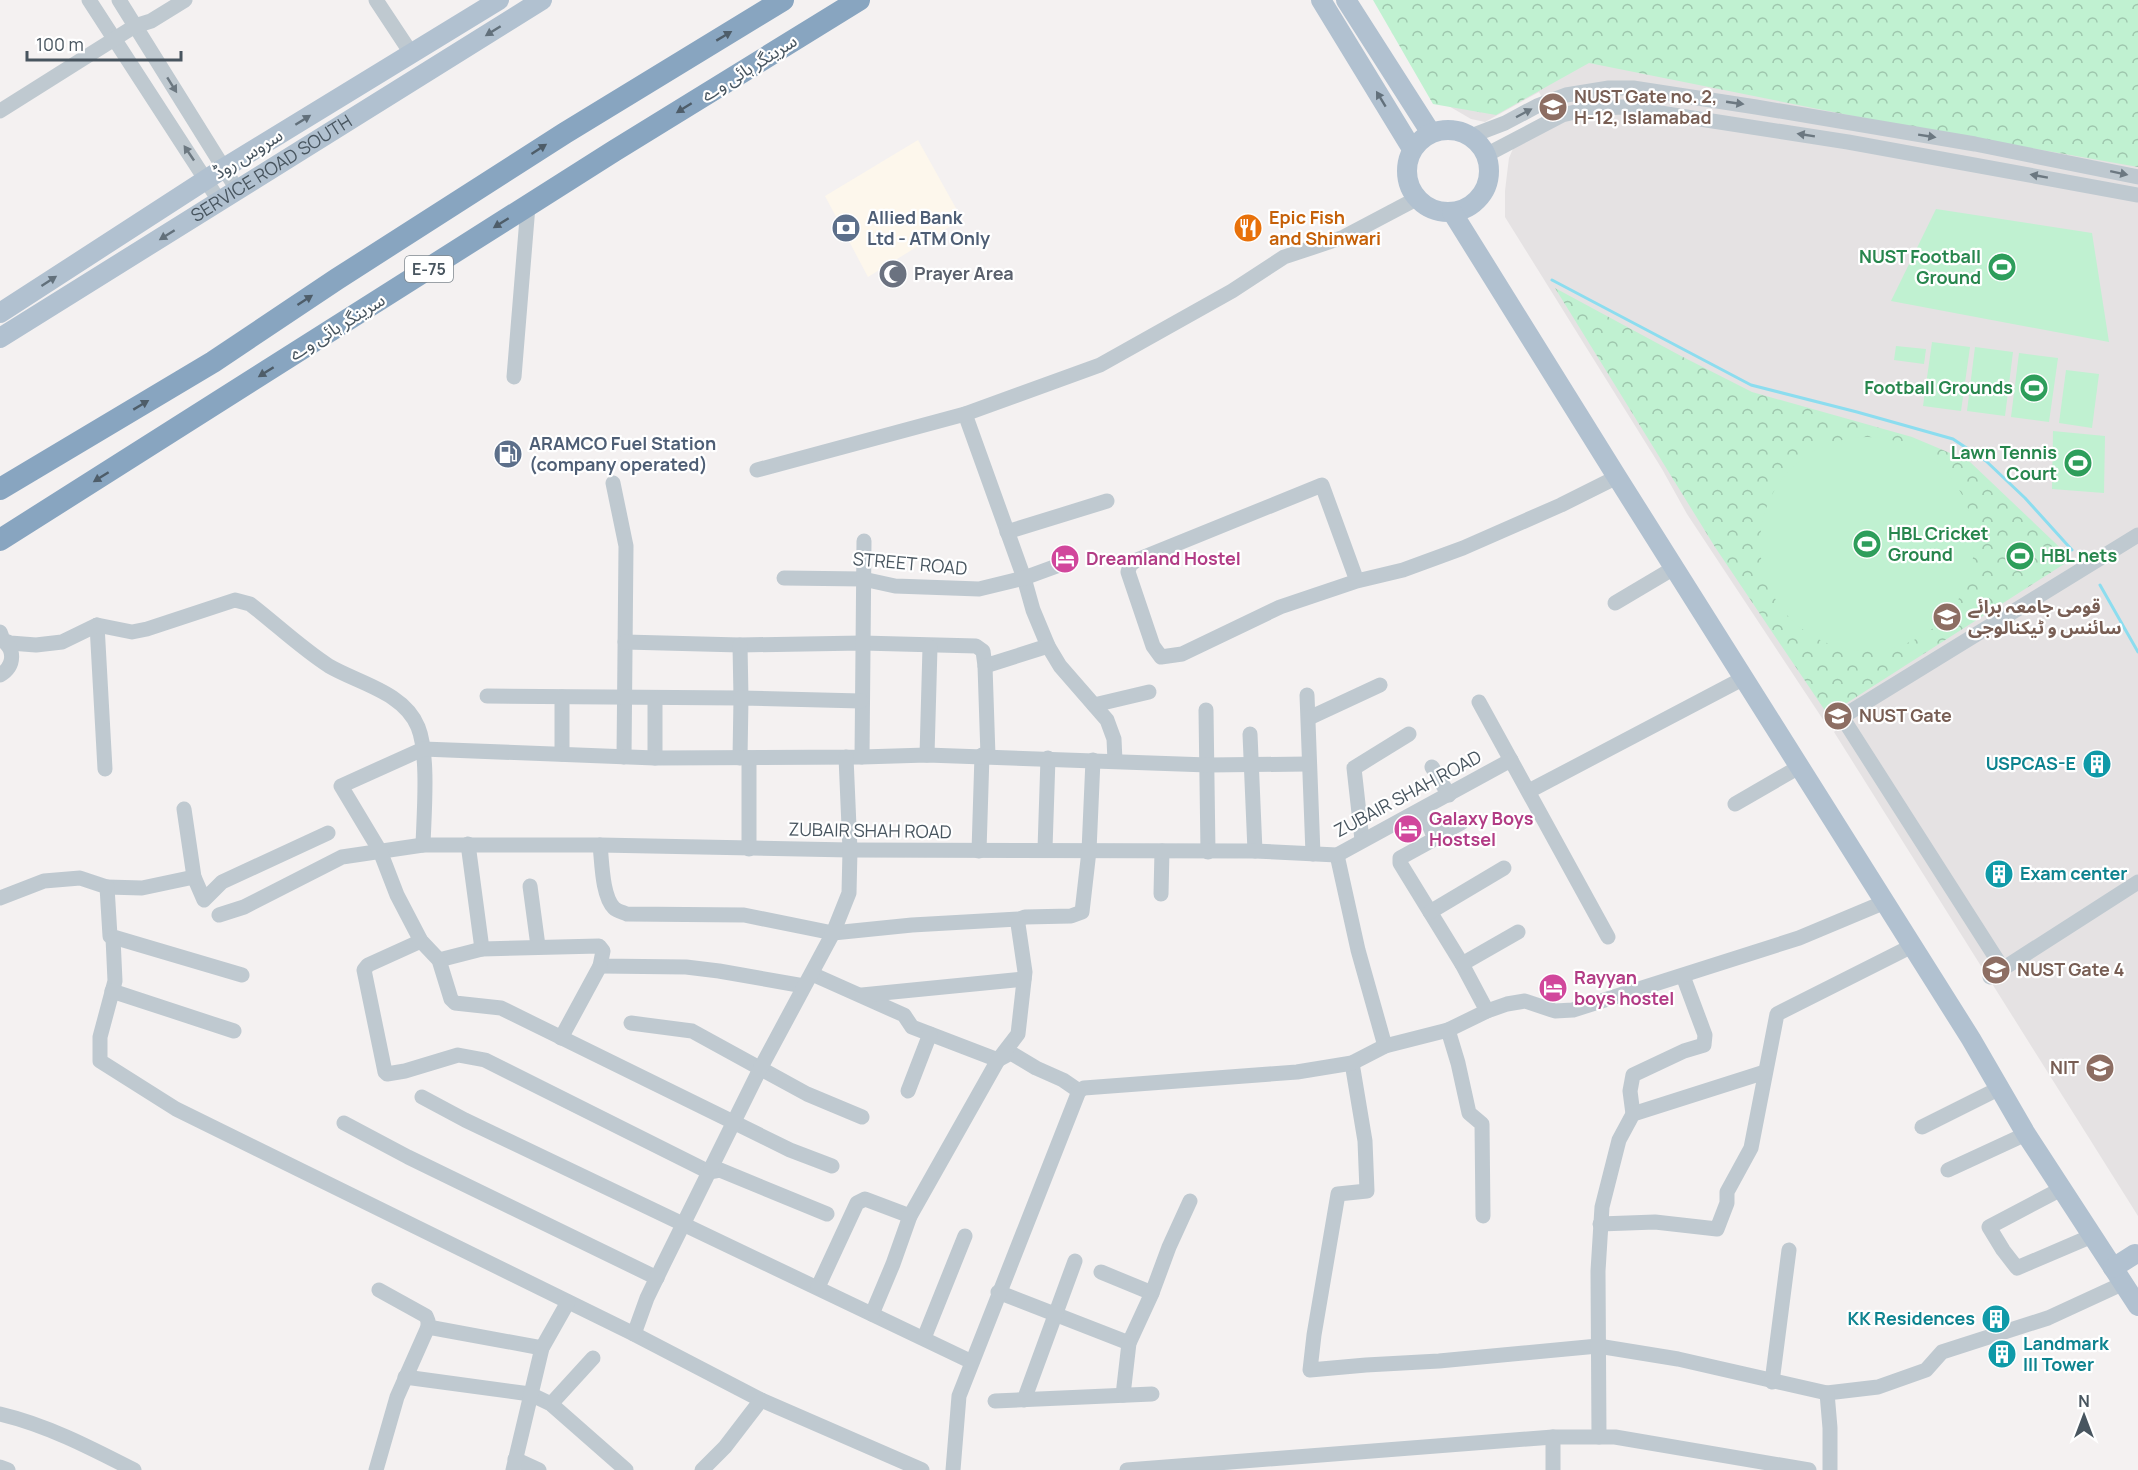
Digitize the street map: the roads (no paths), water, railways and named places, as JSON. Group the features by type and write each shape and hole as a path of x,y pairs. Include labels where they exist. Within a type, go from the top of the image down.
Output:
{"highway":[{"name":"E-75","path":"0,489 213,362 337,279 565,133 783,0"},
{"name":"سرینگر ہائی وے","path":"0,540 859,0"}],"main road":[{"name":"سروس روڈ","path":"0,313 224,168 499,0"},
{"name":"SERVICE ROAD SOUTH","path":"0,338 542,0"},
{"path":"1321,0 1412,149"},
{"path":"1346,0 1431,133"},
{"path":"1444,129 1458,130 1471,136 1480,144 1486,155 1489,175 1482,194 1476,202 1465,209 1439,212 1427,207 1416,199 1409,187 1406,175 1407,162 1412,149 1420,139 1444,129"},
{"path":"1452,212 1885,902 2026,1134 2138,1306"},
{"path":"2119,1275 2135,1254"}],"street":[{"path":"89,0 220,202"},
{"path":"119,0 238,191"},
{"path":"0,111 135,26 151,21 185,0"},
{"path":"376,0 411,53"},
{"path":"1471,136 1566,95 1609,88 1633,88 1756,106 2020,152 2138,177"},
{"path":"1486,155 1562,115 1602,107 1622,107 1848,142 2138,195"},
{"path":"1848,142 1850,124"},
{"path":"757,470 965,414 1100,365 1232,291 1284,257 1344,237 1416,199"},
{"path":"514,377 528,206"},
{"path":"965,414 1024,578 1033,610 1048,646 1060,666 1107,720 1114,739 1115,761"},
{"path":"1357,581 1322,485 1137,560 1130,565 1128,572 1153,646 1161,657 1182,654 1280,607 1357,581 1403,570 1463,548 1561,505 1617,477"},
{"path":"613,483 626,546 624,757"},
{"path":"1007,532 1107,501"},
{"path":"2138,535 1840,718 1996,973 2138,882"},
{"path":"862,757 864,541"},
{"name":"STREET ROAD","path":"784,578 863,579 895,586 979,589 1024,578 1065,563"},
{"path":"1615,603 1674,568"},
{"path":"1,637 10,643 36,645 62,642 96,625 132,632 235,600 250,604 329,665 394,699 408,711 418,727 423,749 423,845"},
{"path":"96,625 105,769"},
{"path":"0,675 6,672 11,664 12,655 1,637"},
{"path":"625,642 976,646 983,651 985,666 985,755 980,851"},
{"path":"740,645 749,849"},
{"path":"927,755 930,646"},
{"path":"985,666 1048,646"},
{"path":"1529,791 1744,678"},
{"path":"1309,718 1380,685"},
{"path":"1094,705 1149,692"},
{"path":"1307,695 1313,854"},
{"path":"487,696 861,701"},
{"path":"562,697 562,754"},
{"path":"655,698 655,758"},
{"path":"1479,702 1608,937"},
{"path":"1206,710 1208,852"},
{"path":"1250,734 1255,851"},
{"path":"1362,840 1354,768 1409,734"},
{"path":"832,1166 790,1150 501,1008 455,1003 450,999 440,960 421,941 397,895 380,851 341,786 423,749 655,758 985,755 1208,765 1308,764"},
{"path":"634,1334 647,1298 683,1224 760,1069 833,933 849,893 850,850 846,757"},
{"path":"1045,849 1048,758"},
{"path":"600,845 609,902 616,910 627,914 744,915 833,933 912,925 1071,916 1082,912 1089,851 1093,760"},
{"name":"ZUBAIR SHAH ROAD","path":"219,915 244,907 342,857 423,845 600,845 980,851 1045,849 1255,851 1337,855 1511,760"},
{"path":"1735,804 1799,766"},
{"path":"1432,767 1449,795"},
{"path":"184,808 194,877 204,900 222,882 328,833"},
{"path":"1423,809 1434,837 1431,841 1400,858 1400,863 1462,964 1487,1011"},
{"path":"1434,833 1439,835 1461,823"},
{"path":"468,844 483,949"},
{"path":"1161,894 1162,851"},
{"path":"1337,855 1358,950 1385,1046"},
{"path":"1430,912 1504,868"},
{"path":"0,898 44,881 80,878 107,887 142,888 194,877"},
{"path":"530,886 538,946"},
{"path":"107,887 109,933 113,938 242,975"},
{"path":"953,1470 958,1396 1079,1091 1084,1088 1297,1072 1352,1063 1385,1046 1448,1030 1487,1011 1525,1001 1555,1011 1573,1010 1799,938 1885,902"},
{"path":"872,1314 910,1216 998,1060 1018,1034 1025,972 1018,924 1020,919"},
{"path":"1462,964 1518,932"},
{"path":"113,938 115,981 100,1037 100,1061 176,1109 634,1334 761,1400 922,1470"},
{"path":"421,941 368,965 364,970 387,1074 458,1055 485,1060 709,1172 720,1170 827,1214"},
{"path":"440,960 483,949 599,946 603,951 600,966 561,1038"},
{"path":"1600,1224 1654,1222 1717,1229 1728,1203 1727,1192 1751,1148 1777,1014 1912,946"},
{"path":"600,966 686,967 808,980 862,995 904,1015 912,1027 998,1060 1011,1053 1079,1091"},
{"path":"1599,1437 1598,1270 1602,1207 1619,1140 1633,1114 1630,1090 1634,1075 1684,1051 1704,1045 1705,1035 1683,976"},
{"path":"862,995 1024,979"},
{"path":"112,991 234,1031"},
{"path":"631,1023 692,1031 807,1094 862,1117"},
{"path":"1448,1030 1458,1063 1468,1113 1482,1124 1483,1216"},
{"path":"908,1091 930,1034"},
{"path":"1352,1063 1365,1141 1367,1191 1338,1194 1310,1370 1598,1346 1678,1359 1827,1393 1878,1387 1926,1370 1942,1352 2048,1318 2119,1275"},
{"path":"1633,1114 1766,1072"},
{"path":"1922,1127 2000,1088"},
{"path":"422,1097 465,1120 972,1362"},
{"path":"344,1123 408,1157 657,1278"},
{"path":"1948,1170 2026,1134"},
{"path":"2063,1188 1989,1227 2017,1268 2092,1236"},
{"path":"818,1287 860,1200 866,1198 910,1216"},
{"path":"1123,1395 1129,1343 1190,1201"},
{"path":"924,1338 965,1236"},
{"path":"1772,1382 1789,1250"},
{"path":"1024,1400 1075,1261"},
{"path":"1101,1272 1152,1293"},
{"path":"376,1470 405,1377 428,1327 426,1316 379,1290"},
{"path":"998,1292 1129,1343"},
{"path":"539,1470 514,1464 542,1348 568,1302"},
{"path":"428,1327 542,1348"},
{"path":"551,1404 593,1358"},
{"path":"405,1377 530,1394 551,1404 626,1470"},
{"path":"1827,1393 1830,1470"},
{"path":"995,1401 1152,1394"},
{"path":"704,1469 725,1447 761,1400"},
{"path":"0,1414 17,1418 80,1442 134,1470"},
{"path":"1553,1437 1553,1470"},
{"path":"1128,1470 1553,1437 1615,1437 1737,1464 1809,1470"},
{"path":"0,1467 8,1470"}],"waterway":[{"path":"1552,280 1751,385 1953,439 1986,461 2025,498 2072,550"},
{"path":"2100,585 2138,652"}],"place":[{"name":"NUST Gate no. 2, H-12, Islamabad","path":"1553,107"},
{"name":"Allied Bank Ltd - ATM Only","path":"846,228"},
{"name":"Epic Fish and Shinwari","path":"1248,228"},
{"name":"NUST Football Ground","path":"2002,267"},
{"name":"Prayer Area","path":"893,274"},
{"name":"Football Grounds","path":"2034,388"},
{"name":"ARAMCO Fuel Station (company operated)","path":"508,454"},
{"name":"Lawn Tennis Court","path":"2078,463"},
{"name":"HBL Cricket Ground","path":"1867,544"},
{"name":"HBL nets","path":"2020,556"},
{"name":"Dreamland Hostel","path":"1065,559"},
{"name":"قومی جامعہ برائے سائنس و ٹیکنالوجی","path":"1947,617"},
{"name":"NUST Gate","path":"1838,716"},
{"name":"USPCAS-E","path":"2097,764"},
{"name":"Galaxy Boys Hostsel","path":"1408,829"},
{"name":"Exam center","path":"1999,874"},
{"name":"NUST Gate 4","path":"1996,970"},
{"name":"Rayyan boys hostel","path":"1553,988"},
{"name":"NIT","path":"2100,1068"},
{"name":"KK Residences","path":"1996,1319"},
{"name":"Landmark III Tower","path":"2002,1354"}]}
